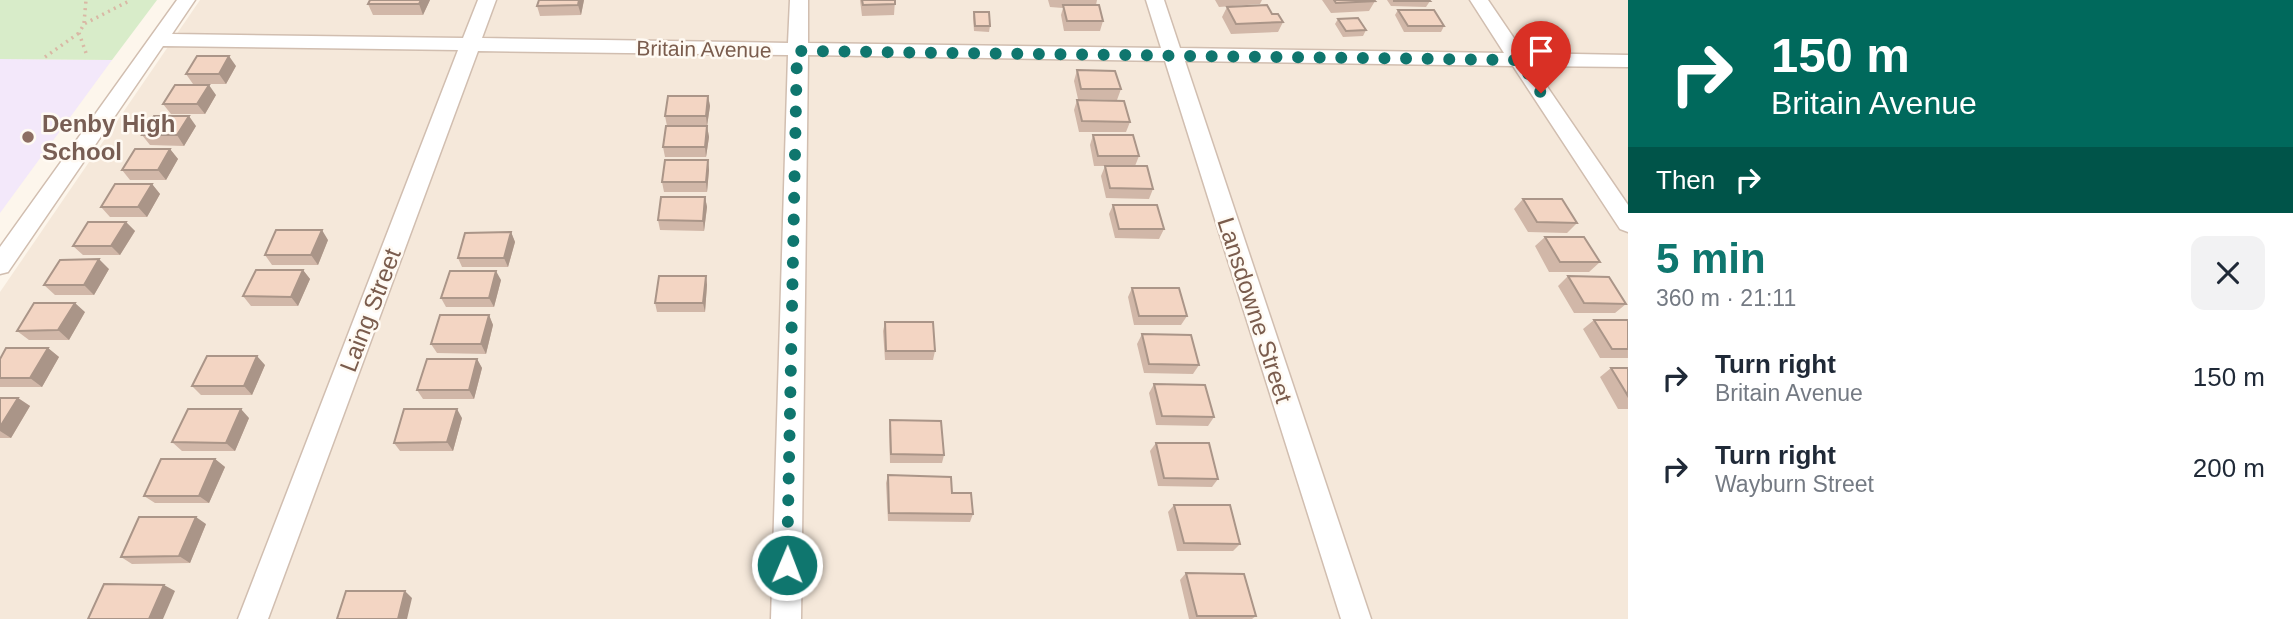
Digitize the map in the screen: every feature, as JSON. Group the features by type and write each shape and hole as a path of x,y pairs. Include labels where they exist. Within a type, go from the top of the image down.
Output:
{"street":[{"path":"0,265 186,0"},
{"name":"Laing Street","path":"253,619 488,0"},
{"path":"786,619 799,0"},
{"name":"Lansdowne Street","path":"1155,0 1356,619"},
{"path":"1479,0 1628,223"},
{"name":"Britain Avenue","path":"158,40 1628,61"}],"path":[{"path":"45,57 79,33 84,24 86,0"},
{"path":"84,24 131,0"},
{"path":"79,33 86,53"}],"shaded area":[{"path":"200,0 1628,0 1628,619 0,619 0,292"},
{"name":"Denby High School","path":"0,59 112,60 0,213"}],"green space":[{"path":"0,0 157,0 112,60 0,59"}],"building":[{"path":"370,0 421,0 419,4 368,4"},
{"path":"539,0 579,0 578,5 537,6"},
{"path":"862,0 895,0 895,4 863,5"},
{"path":"1334,0 1374,0 1375,1 1336,3"},
{"path":"1429,0 1430,1 1394,1"},
{"path":"1063,5 1099,5 1103,21 1067,21"},
{"path":"1267,5 1272,14 1278,14 1283,22 1236,24 1227,7"},
{"path":"1398,10 1434,10 1444,26 1408,26"},
{"path":"974,12 989,12 990,26 975,26"},
{"path":"1358,18 1366,30 1346,31 1338,19"},
{"path":"197,56 229,56 219,74 186,74"},
{"path":"1077,70 1115,71 1121,89 1081,89"},
{"path":"175,85 209,85 197,104 163,104"},
{"path":"668,96 708,96 706,116 665,116"},
{"path":"1077,100 1124,101 1130,122 1082,121"},
{"path":"154,116 189,116 177,135 142,135"},
{"path":"666,126 707,126 705,147 663,147"},
{"path":"1093,135 1133,135 1139,156 1098,156"},
{"path":"135,149 170,149 158,170 122,170"},
{"path":"665,160 708,160 706,182 662,182"},
{"path":"1105,166 1147,166 1153,189 1110,188"},
{"path":"115,184 152,184 138,207 101,207"},
{"path":"661,197 705,197 703,221 658,220"},
{"path":"1523,199 1562,199 1577,223 1537,222"},
{"path":"1113,205 1157,205 1164,229 1119,229"},
{"path":"88,222 126,222 111,246 73,246"},
{"path":"276,230 322,230 311,255 265,255"},
{"path":"511,232 504,258 458,258 465,233"},
{"path":"1545,237 1584,237 1600,262 1560,262"},
{"path":"99,259 84,285 44,285 60,260"},
{"path":"256,270 303,270 291,297 243,296"},
{"path":"450,271 496,271 489,298 441,298"},
{"path":"659,276 706,276 703,303 655,303"},
{"path":"1568,276 1609,277 1626,304 1584,303"},
{"path":"1132,288 1179,288 1187,316 1139,316"},
{"path":"34,303 75,303 58,330 17,331"},
{"path":"440,315 489,315 481,344 431,344"},
{"path":"1594,320 1628,320 1628,349 1612,349"},
{"path":"885,322 933,322 935,351 886,351"},
{"path":"1142,334 1191,335 1199,365 1149,364"},
{"path":"6,348 48,348 30,378 0,378 0,359"},
{"path":"207,356 257,356 244,386 192,386"},
{"path":"427,359 477,359 469,390 417,390"},
{"path":"1611,368 1628,368 1628,396"},
{"path":"1154,384 1205,385 1214,417 1162,416"},
{"path":"0,398 18,398 0,427"},
{"path":"188,409 241,409 226,443 172,442"},
{"path":"404,409 457,409 447,442 394,443"},
{"path":"890,420 941,421 944,455 891,454"},
{"path":"1156,443 1209,443 1218,479 1164,478"},
{"path":"161,459 215,459 199,496 144,496"},
{"path":"888,475 951,477 952,493 971,493 973,514 889,513"},
{"path":"1174,505 1230,505 1240,544 1184,543"},
{"path":"139,517 196,517 179,556 121,557"},
{"path":"1186,573 1244,574 1256,616 1197,616"},
{"path":"104,584 164,585 149,619 88,619"},
{"path":"346,591 405,591 398,619 337,619"}],"place":[{"name":"Denby High School","path":"28,137"}],"route":[{"path":"787,565 797,51 1519,60 1541,93"}]}
